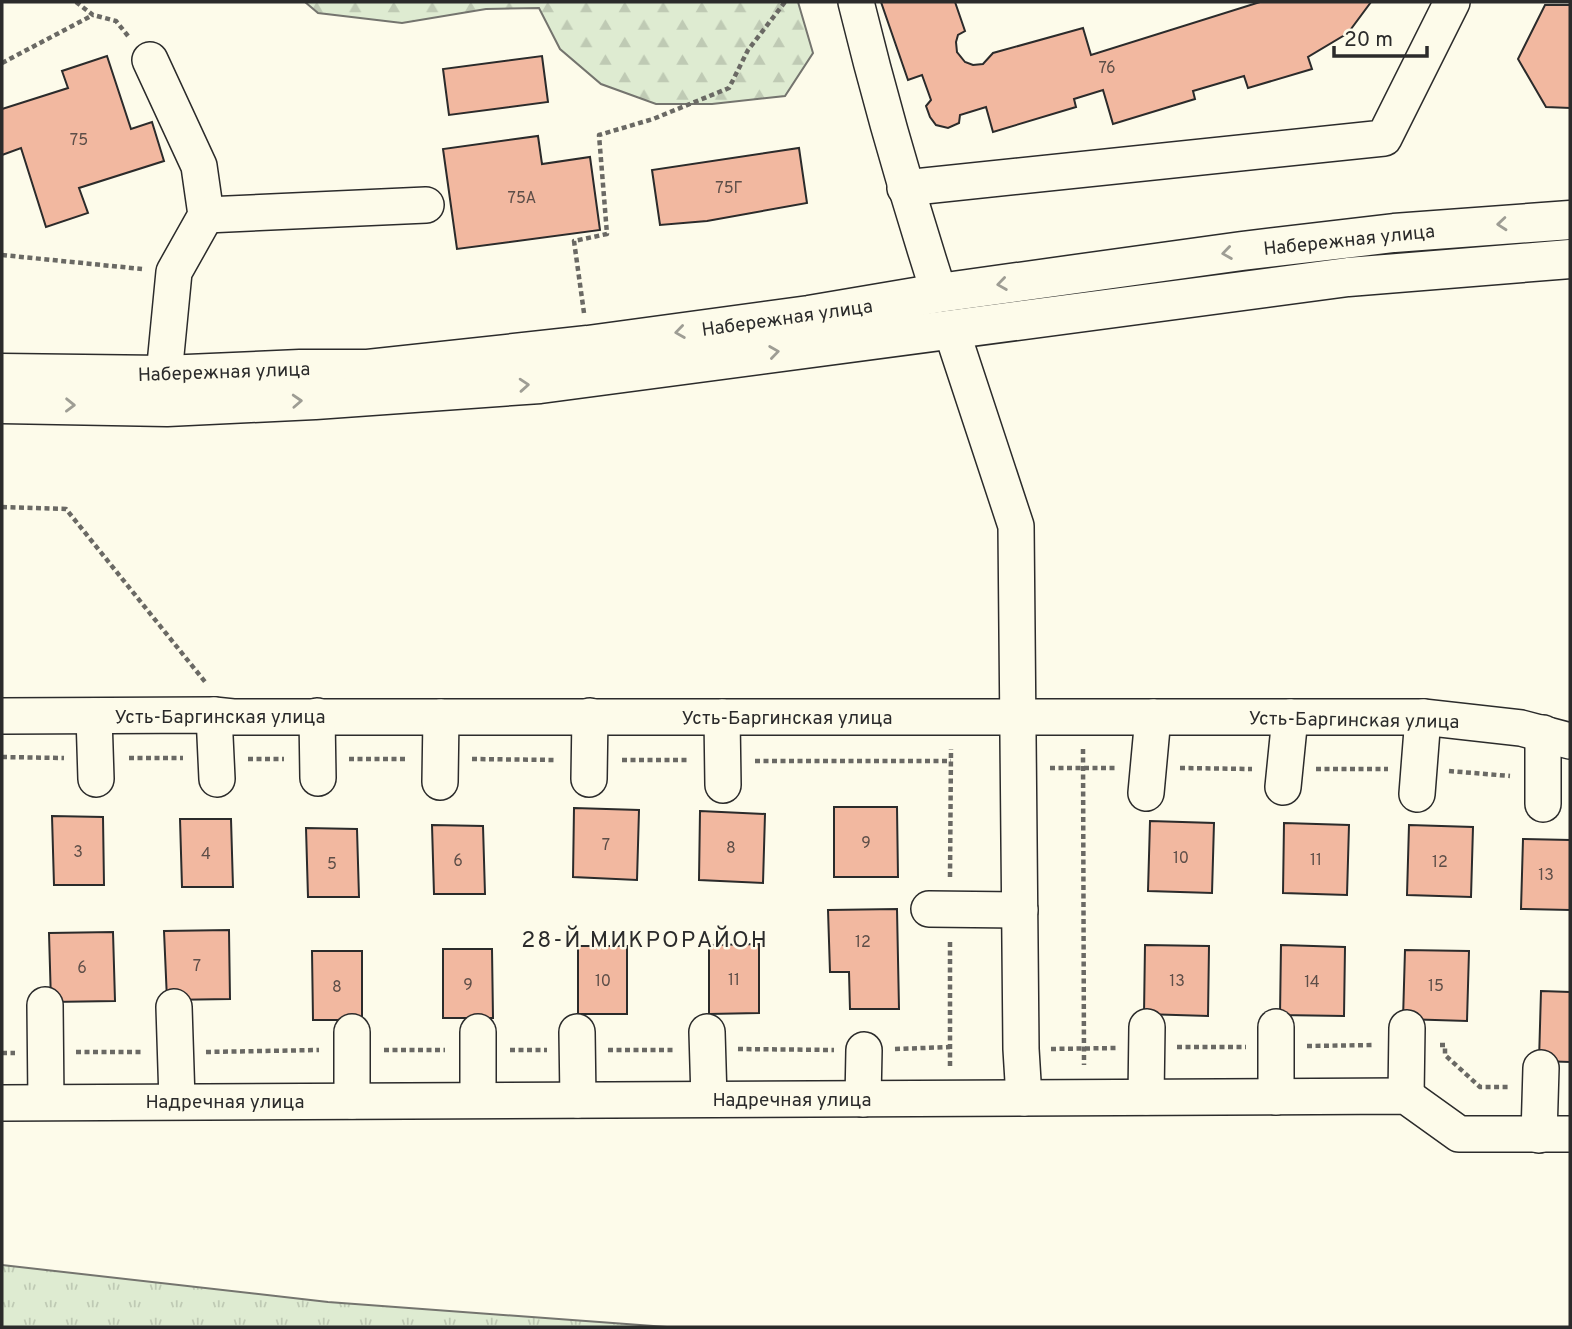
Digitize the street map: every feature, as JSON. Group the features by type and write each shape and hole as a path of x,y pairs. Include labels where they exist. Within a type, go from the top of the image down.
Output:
{"main road":[{"name":"Набережная улица","path":"2,404 165,391 300,369 368,369 588,345 809,315 939,293 1325,241 1570,220"},
{"name":"Набережная улица","path":"2,373 165,391 315,400 540,384 1348,277 1570,259"},
{"path":"939,293 951,329"}],"street":[{"path":"856,2 905,188 939,293"},
{"path":"905,188 1384,138 1452,2"},
{"path":"150,60 199,166 206,215 174,272 165,391"},
{"path":"206,215 426,205"},
{"path":"951,329 1016,526 1021,1049 1024,1098"},
{"name":"Усть-Баргинская улица","path":"2,716 1423,717 1482,723 1556,737"},
{"path":"94,716 96,779"},
{"path":"217,779 223,716"},
{"path":"317,716 318,779"},
{"path":"589,779 590,716"},
{"path":"440,782 441,717"},
{"path":"722,717 723,785"},
{"path":"1146,793 1153,717"},
{"path":"1283,788 1290,717"},
{"path":"1417,794 1423,717"},
{"path":"1543,804 1556,737"},
{"path":"929,909 1020,910"},
{"path":"45,1005 46,1102"},
{"path":"174,1007 177,1100"},
{"path":"1146,1097 1147,1027"},
{"path":"1276,1027 1276,1097"},
{"path":"1408,1027 1406,1096 1459,1135 1555,1134 1541,1068"},
{"path":"352,1032 352,1101"},
{"path":"478,1032 478,1100"},
{"path":"577,1032 578,1100"},
{"path":"707,1032 709,1099"},
{"path":"863,1099 864,1050"},
{"name":"Надречная улица","path":"2,1103 177,1100 1406,1096"}],"path":[{"path":"76,2 93,15 116,21 150,60"},
{"path":"588,345 574,241 607,234 599,135 653,118 729,88 748,50 785,2"},
{"path":"2,63 93,15"},
{"path":"2,256 174,272"},
{"path":"2,507 66,509 223,716"},
{"path":"1083,716 1085,1098"}],"green space":[{"path":"305,2 798,2 813,53 785,96 712,104 656,104 601,84 560,49 539,8 486,9 402,23 318,13"},
{"path":"2,1265 328,1302 667,1327 2,1327"}],"building":[{"path":"881,2 955,2 965,31 958,35 957,52 965,62 973,65 983,64 993,53 1083,28 1091,55 1260,2 1371,2 1348,33 1308,57 1312,69 1248,88 1244,76 1193,91 1195,99 1113,124 1103,90 1074,99 1076,107 993,132 986,107 960,115 959,123 948,128 936,125 926,106 931,100 922,75 908,80"},
{"path":"1545,5 1570,5 1570,108 1546,107 1518,59"},
{"path":"107,56 131,129 152,122 164,161 79,188 88,213 46,227 21,148 2,155 2,109 68,88 62,71"},
{"path":"542,56 548,102 449,115 443,69"},
{"path":"538,136 542,164 590,157 600,230 457,249 443,149"},
{"path":"799,148 807,203 707,221 660,225 652,170"},
{"path":"834,807 897,807 898,877 834,877"},
{"path":"574,808 639,810 637,880 573,877"},
{"path":"700,811 765,814 763,883 699,880"},
{"path":"52,816 103,817 104,885 54,885"},
{"path":"180,819 231,819 233,887 182,887"},
{"path":"1150,821 1214,823 1212,893 1148,891"},
{"path":"1284,823 1349,825 1347,895 1283,893"},
{"path":"432,825 483,826 485,894 434,894"},
{"path":"1409,825 1473,827 1471,897 1407,895"},
{"path":"306,828 357,829 359,897 308,897"},
{"path":"1523,839 1570,840 1570,910 1521,909"},
{"path":"897,909 899,1009 850,1009 849,972 830,972 828,910"},
{"path":"229,930 230,999 167,1000 164,931"},
{"path":"113,932 115,1001 51,1002 49,933"},
{"path":"759,944 759,1013 709,1014 709,945"},
{"path":"1145,945 1209,946 1208,1016 1144,1014"},
{"path":"1281,945 1345,947 1344,1016 1280,1015"},
{"path":"578,946 627,946 627,1014 578,1014"},
{"path":"443,949 492,949 493,1018 443,1018"},
{"path":"1405,950 1469,951 1467,1021 1403,1019"},
{"path":"312,951 362,951 362,1020 313,1020"},
{"path":"1541,991 1570,992 1570,1062 1539,1061"}],"district":[{"name":"28-Й МИКРОРАЙОН","path":"645,939"}]}
